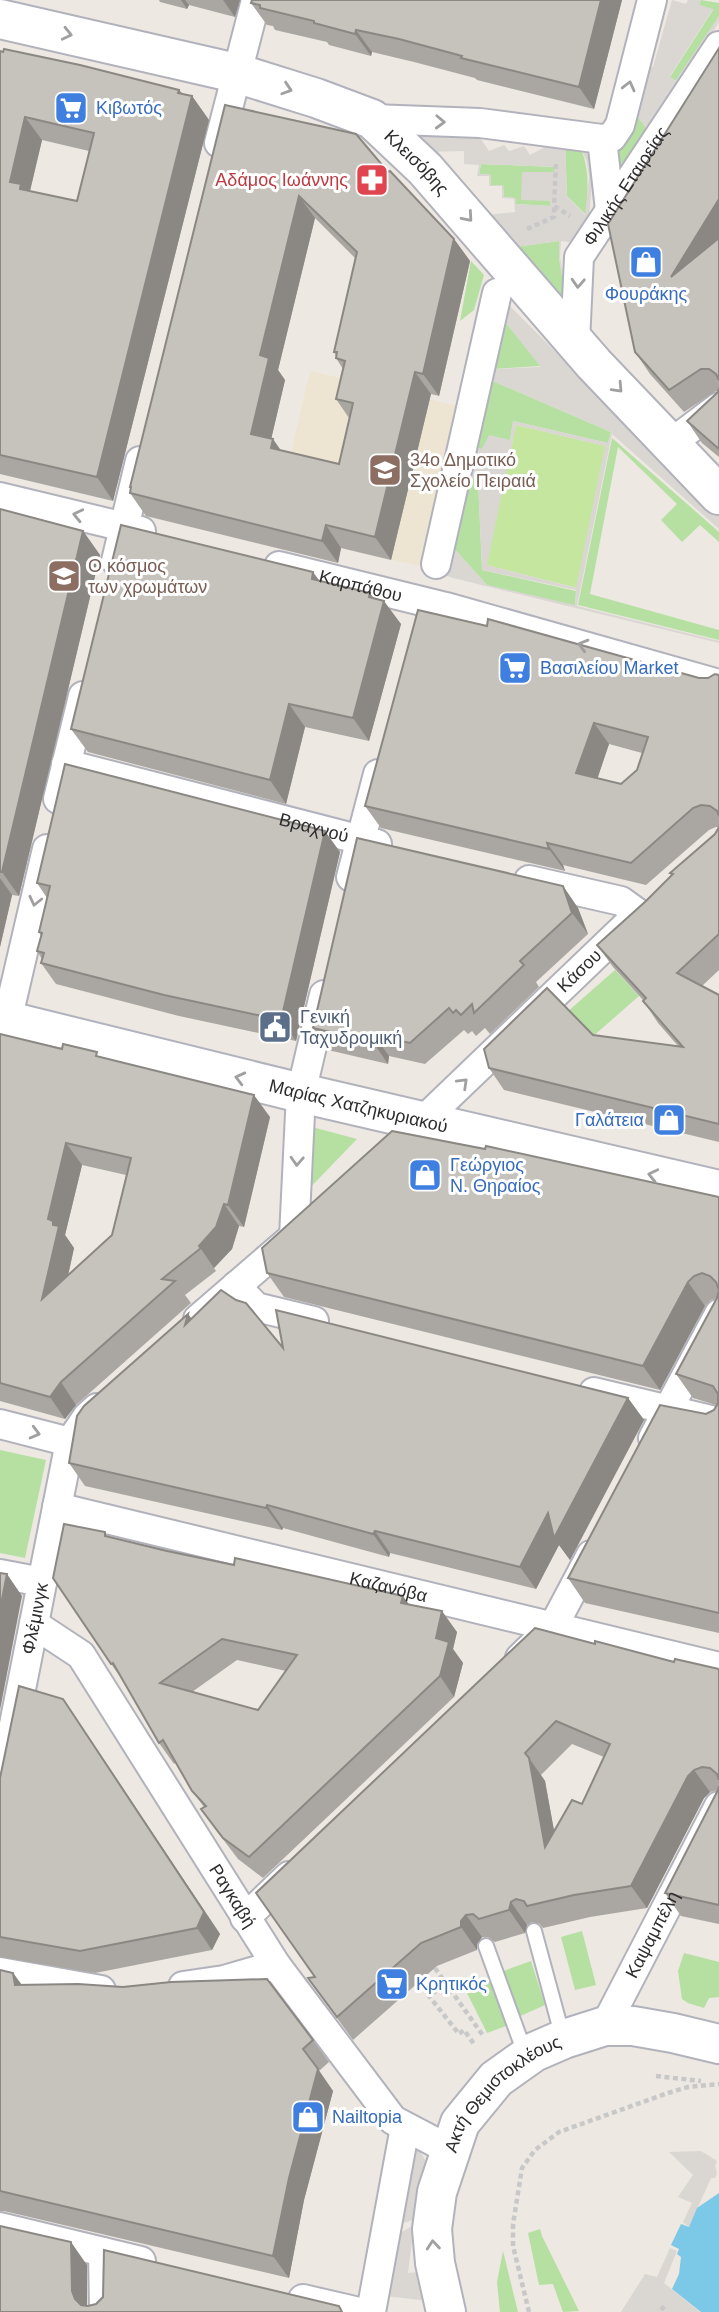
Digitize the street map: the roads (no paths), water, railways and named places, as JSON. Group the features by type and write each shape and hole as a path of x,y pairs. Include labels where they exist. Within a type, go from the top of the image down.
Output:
{"street":[{"path":"213,166 256,0"},
{"path":"372,119 480,123 602,139 612,137 620,125 652,0"},
{"name":"Κλεισόβης","path":"0,19 236,73 372,119 425,169 464,211 575,342 719,495"},
{"name":"Φιλικής Εταιρείας","path":"575,342 579,257 719,46"},
{"path":"602,139 610,211"},
{"path":"436,564 496,293"},
{"path":"670,444 719,407"},
{"path":"108,592 147,433"},
{"path":"0,497 164,537"},
{"name":"Καρπάθου","path":"256,560 420,615 719,684"},
{"path":"2,1030 89,671"},
{"path":"345,906 385,747"},
{"name":"Βραχνού","path":"66,764 399,849"},
{"name":"Κάσου","path":"394,1147 649,905 504,874"},
{"path":"295,1237 301,1093 329,973"},
{"name":"Μαρίας Χατζηκυριακού","path":"2,1030 424,1120 719,1190"},
{"path":"176,1338 324,1210"},
{"path":"236,1286 256,1307 335,1327"},
{"path":"642,1458 719,1314"},
{"path":"575,1387 719,1422"},
{"path":"0,1424 70,1442 87,1417 117,1391"},
{"name":"Φλέμινγκ","path":"0,1795 5,1745 34,1624 70,1442"},
{"name":"Καζανόβα","path":"57,1507 719,1667"},
{"path":"504,1673 554,1625 604,1530"},
{"path":"0,1574 42,1582"},
{"name":"Ραγκαβή","path":"34,1624 81,1655 276,1965 393,2120 450,2150"},
{"name":"Καψαμπέλη","path":"606,2026 719,1806"},
{"path":"245,1918 305,1861"},
{"path":"162,1989 224,1980 276,1965"},
{"path":"0,1972 61,1984 130,1992"},
{"name":"Ακτή Θεμιστοκλέους","path":"446,2312 435,2263 432,2229 437,2192 460,2123 496,2079 527,2057 564,2039 606,2026 633,2026 673,2032 719,2045"},
{"path":"370,2312 405,2127"},
{"path":"0,2227 170,2268"},
{"path":"103,2252 104,2312"},
{"path":"278,2293 359,2312"}],"lane":[{"path":"534,1931 564,2039"},
{"path":"486,1946 527,2057"}],"water":[{"path":"719,2193 719,2312 701,2312 672,2289 679,2274 681,2257 677,2254 679,2249 671,2245 681,2224 689,2227 697,2208"}],"place":[{"name":"Κιβωτός","path":"71,108"},
{"name":"Αδάμος Ιωάννης","path":"372,180"},
{"name":"Φουράκης","path":"646,262"},
{"name":"34ο Δημοτικό Σχολείο Πειραιά","path":"385,470"},
{"name":"Ο κόσμος των χρωμάτων","path":"64,576"},
{"name":"Βασιλείου Market","path":"515,668"},
{"name":"Γενική Ταχυδρομική","path":"275,1027"},
{"name":"Γαλάτεια","path":"669,1120"},
{"name":"Γεώργιος Ν. Θηραίος","path":"425,1175"},
{"name":"Κρητικός","path":"392,1984"},
{"name":"Nailtopia","path":"308,2117"}]}
